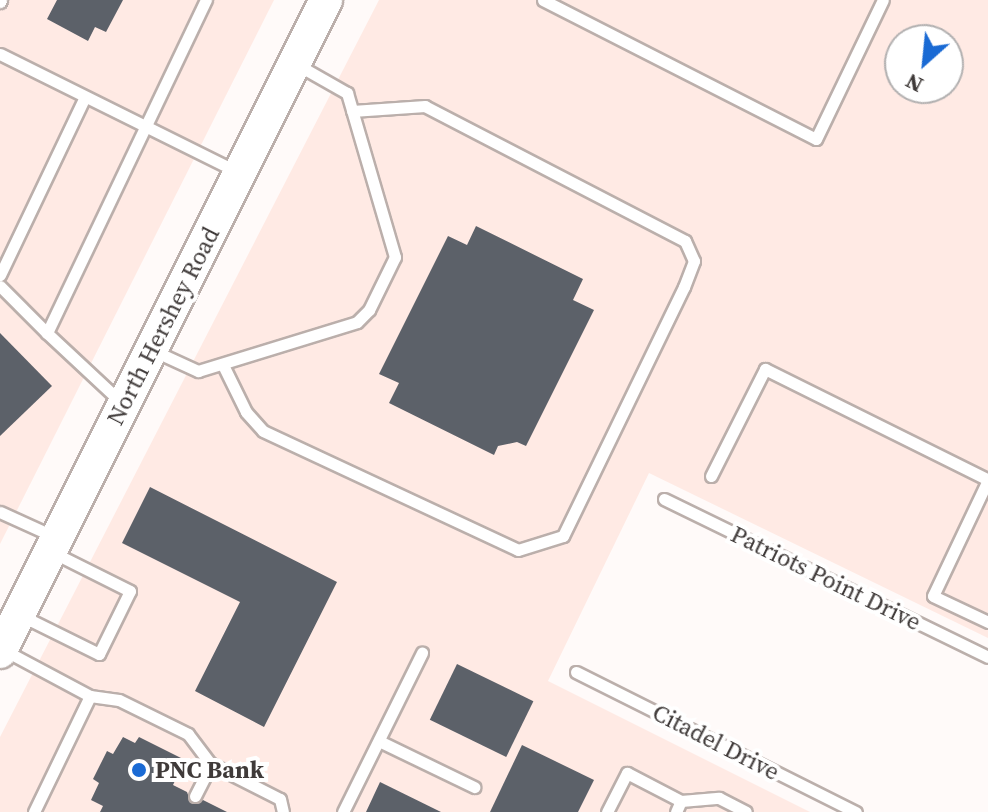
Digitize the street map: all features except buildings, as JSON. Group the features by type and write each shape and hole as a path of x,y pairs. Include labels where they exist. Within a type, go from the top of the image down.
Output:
{"main road":[{"name":"North Hershey Road","path":"1,650 326,0"}],"lane":[{"path":"47,333 206,0"},
{"path":"543,0 816,139 883,0"},
{"path":"0,54 240,173"},
{"path":"152,350 198,371 357,322 369,310 395,257 347,93 295,63"},
{"path":"0,275 85,97"},
{"path":"223,365 246,412 263,431 518,550 563,536 684,287 694,261 685,241 425,106 352,111"},
{"path":"0,286 124,404"},
{"path":"711,476 765,369 988,480 933,596 988,622"},
{"name":"Patriots Point Drive","path":"664,499 988,657"},
{"path":"0,512 130,591 99,654 19,614"},
{"path":"1,650 90,696 119,700 188,734 211,764 280,799 283,812"},
{"path":"343,812 422,653"},
{"name":"Citadel Drive","path":"576,672 856,812"},
{"path":"34,812 90,696"},
{"path":"379,741 474,787"},
{"path":"195,796 211,764"},
{"path":"607,812 627,773 678,806 719,798 746,812"}],"shaded area":[{"path":"0,0 274,0 0,544"},
{"path":"379,0 988,0 988,638 649,473 548,681 810,812 0,812 0,737"}],"place":[{"name":"PNC Bank","path":"139,770"}]}
